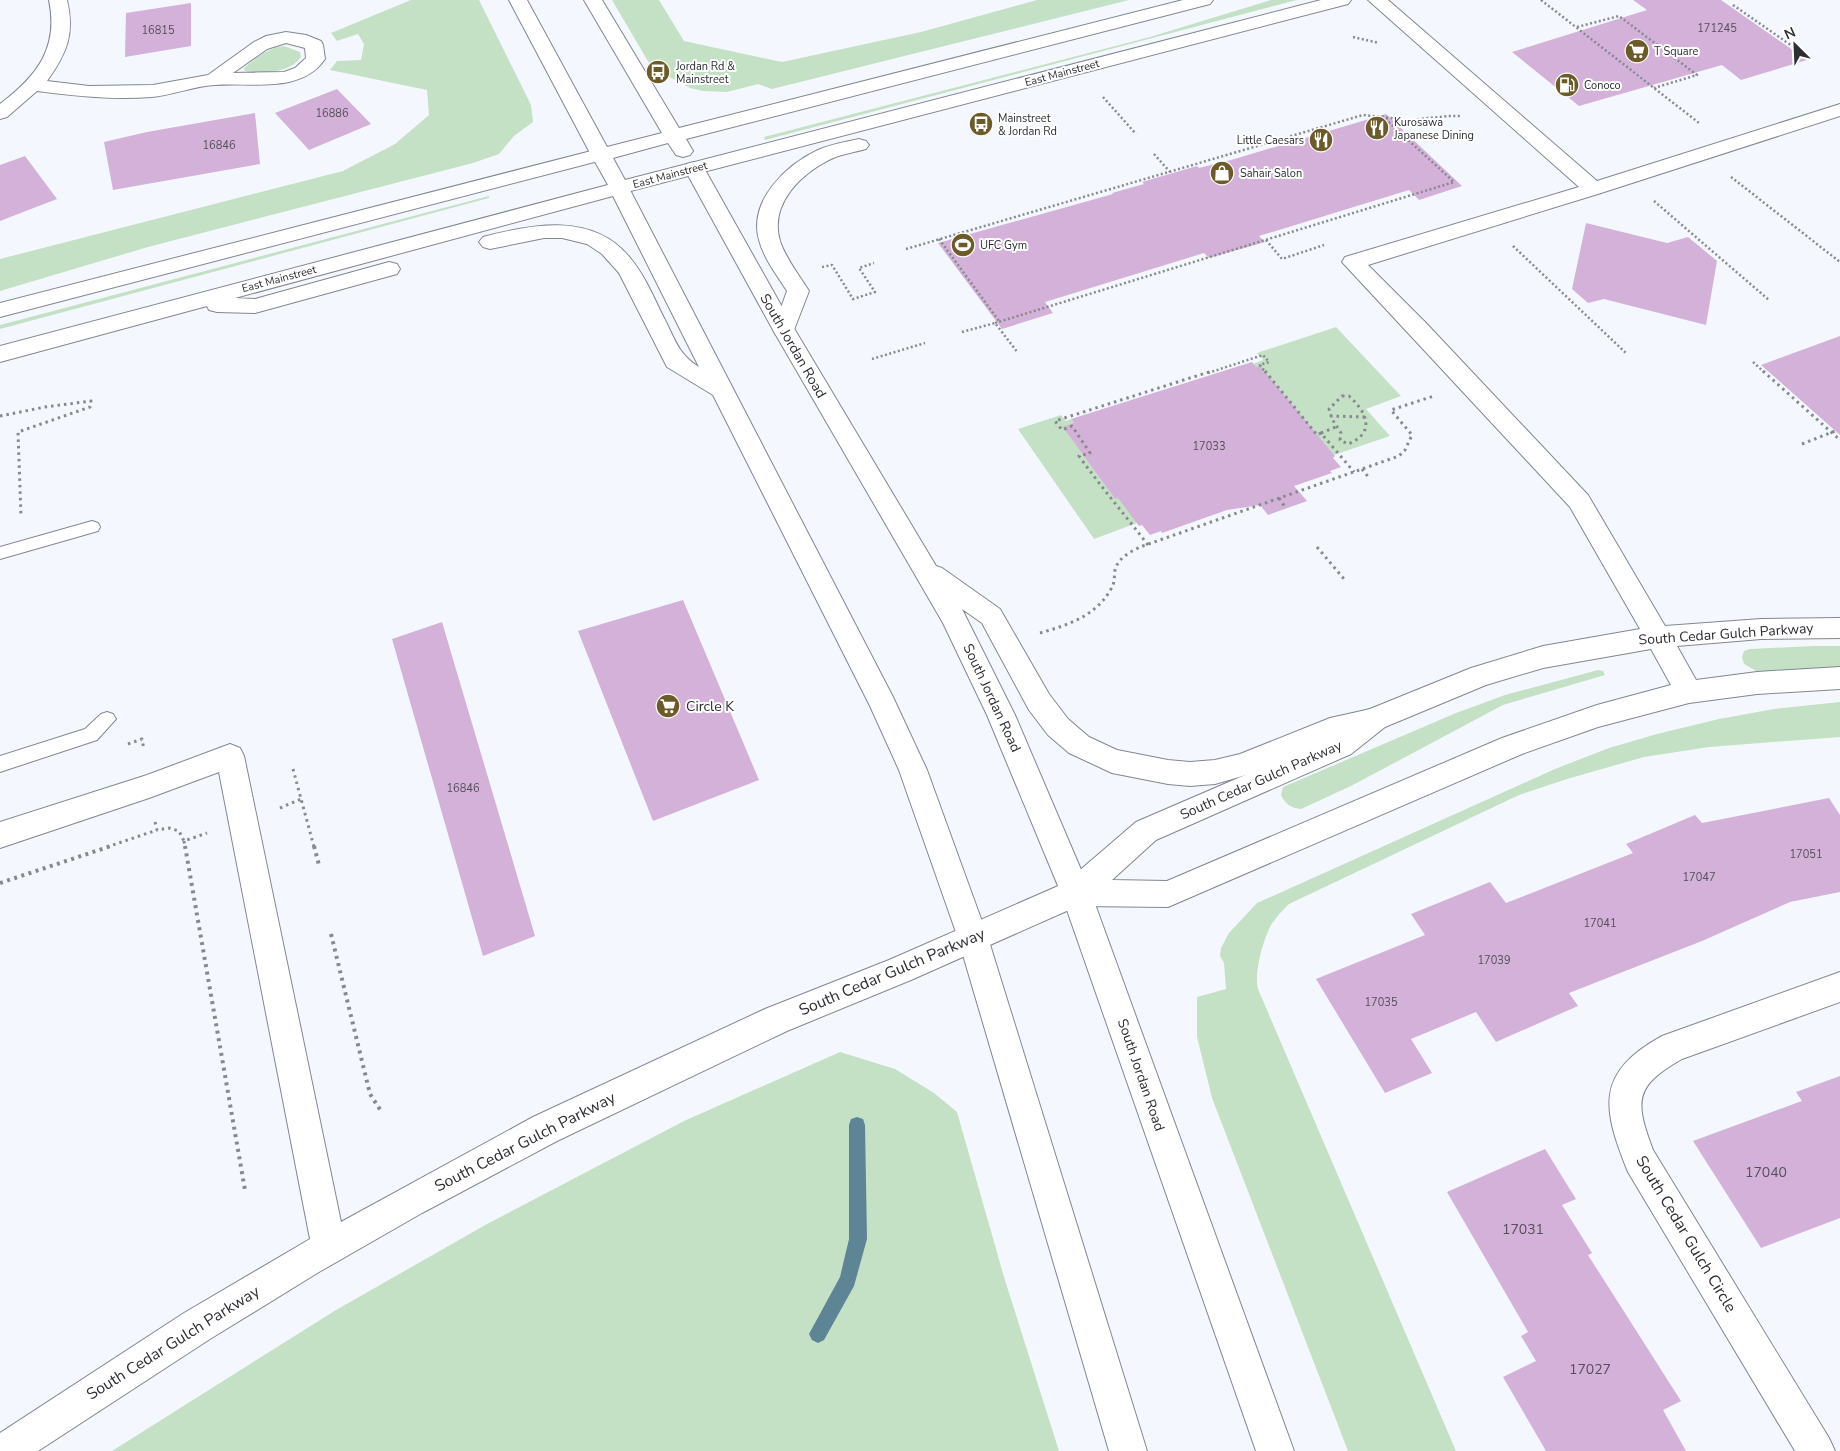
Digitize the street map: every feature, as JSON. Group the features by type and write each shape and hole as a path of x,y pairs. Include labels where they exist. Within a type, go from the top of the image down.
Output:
{"main road":[{"path":"0,113 33,85 51,59 62,27 58,0"},
{"path":"518,0 619,188 894,729 916,779 973,938 1128,1451"},
{"name":"South Jordan Road","path":"593,0 694,168 784,330 954,619 1001,715 1076,893 1276,1451"},
{"path":"0,310 1204,0"},
{"name":"East Mainstreet","path":"0,354 694,168 1342,0"},
{"path":"1377,0 1594,189"},
{"path":"33,85 89,92 135,92 175,88 214,78"},
{"path":"784,330 798,291 777,257 768,234 767,223 772,202 790,178 823,155 947,121 1002,89"},
{"path":"1689,692 1596,526 1566,486 1353,262 1594,189 1840,110"},
{"path":"183,305 255,306 511,236 544,230 573,231 592,237 610,249 632,277 676,362 721,389"},
{"path":"923,567 991,616 1039,702 1058,727 1079,745 1112,761 1161,771 1190,774 1215,772 1243,765 1330,730 1375,719"},
{"name":"South Cedar Gulch Parkway","path":"5,1451 197,1326 330,1247 545,1129 776,1020 1076,893 1146,831 1342,746 1375,719 1455,685 1505,668 1552,656 1657,637 1761,629 1840,628"},
{"name":"South Cedar Gulch Parkway","path":"1076,893 1168,894 1512,746 1597,716 1689,692 1757,683 1840,678"},
{"path":"0,835 149,786 230,756 330,1247"},
{"name":"South Cedar Gulch Circle","path":"1816,1451 1640,1160 1629,1133 1624,1109 1626,1090 1637,1071 1651,1058 1673,1047 1840,987"}],"lane":[{"path":"0,553 92,527"},
{"path":"0,764 91,736 107,719"}],"path":[{"path":"1541,0 1705,128"},
{"path":"1733,5 1808,57"},
{"path":"1576,28 1619,16 1697,75 1654,88"},
{"path":"1103,97 1136,134"},
{"path":"906,249 1363,115 1375,114 1412,120 1447,116 1463,117"},
{"path":"962,332 1454,182 1382,116"},
{"path":"1154,154 1170,172"},
{"path":"1728,175 1840,262"},
{"path":"1651,199 1769,300"},
{"path":"939,239 1018,353"},
{"path":"1266,240 1282,259 1328,244"},
{"path":"1510,244 1627,354"},
{"path":"816,269 832,265 853,299 875,292 858,268 874,263"},
{"path":"872,359 925,343"},
{"path":"1148,545 1119,506 1110,500 1079,456 1090,453 1072,426 1062,430 1055,421 1263,355 1269,362 1260,365 1317,434 1338,426"},
{"path":"1753,362 1840,440"},
{"path":"1342,396 1352,398 1365,417 1366,428 1363,434 1353,443 1344,444 1338,426 1330,416 1330,407 1342,396"},
{"path":"1040,634 1078,620 1087,614 1110,591 1118,562 1126,554 1399,456 1405,450 1411,438 1411,431 1391,410 1434,396"},
{"path":"0,416 45,406 91,401 90,407 18,432 21,518"},
{"path":"1330,416 1365,417"},
{"path":"1802,444 1833,432"},
{"path":"1321,433 1354,472"},
{"path":"1362,469 1370,479"},
{"path":"1279,498 1285,506"},
{"path":"1317,546 1344,579"},
{"path":"293,769 319,865"},
{"path":"280,808 301,799"},
{"path":"154,816 157,830"},
{"path":"0,884 157,830 169,828 179,830 184,841 245,1190"},
{"path":"184,841 208,832"},
{"path":"331,934 370,1094 381,1111"}],"green space":[{"path":"411,0 479,0 531,105 533,122 514,136 499,154 473,163 148,247 0,291 0,259 343,171 395,144 429,115 427,90 330,70 337,61 361,60 364,44 358,34 337,41 331,33"},
{"path":"612,0 659,0 684,41 782,62 921,32 1037,0 1129,0 772,89 758,84 727,92 703,91 690,88 652,68"},
{"path":"1271,0 1297,0 765,140 764,137 1150,37"},
{"path":"284,46 300,52 301,57 290,67 268,72 245,71 244,68 263,54"},
{"path":"489,196 489,198 0,329 0,325"},
{"path":"1336,327 1401,396 1366,409 1390,436 1334,455 1320,438 1316,439 1253,364 1263,360 1257,353"},
{"path":"1061,415 1066,421 1071,419 1097,454 1086,458 1115,499 1123,496 1137,523 1094,539 1018,429"},
{"path":"1840,646 1840,668 1758,672 1744,664 1742,657 1744,651 1750,649"},
{"path":"1598,670 1603,671 1605,675 1503,705 1351,786 1301,809 1289,805 1281,795 1283,787 1456,713 1505,695"},
{"path":"1840,702 1840,737 1709,747 1644,757 1567,779 1519,795 1289,904 1271,925 1260,957 1257,974 1258,989 1456,1451 1348,1451 1212,1098 1197,1037 1197,997 1226,989 1224,963 1220,956 1221,948 1229,933 1257,903 1555,769 1609,748 1719,719 1774,709"},
{"path":"840,1052 895,1069 934,1093 957,1112 1004,1277 1059,1451 112,1451 336,1310 487,1224 684,1121"}],"building":[{"path":"1633,0 1721,0 1807,60 1741,80 1722,65 1579,106 1512,52 1647,10"},
{"path":"191,3 191,46 125,57 126,13"},
{"path":"337,89 371,124 309,150 275,113"},
{"path":"255,113 260,164 113,190 104,142 147,132"},
{"path":"1386,114 1462,186 1419,200 1409,190 1259,236 1265,242 1209,258 1204,253 1045,302 1053,313 1002,329 938,243 1113,194 1144,184 1142,182 1197,166 1199,168 1231,160"},
{"path":"25,156 57,199 0,221 0,165"},
{"path":"1586,223 1667,243 1688,237 1717,261 1706,325 1604,299 1588,303 1572,289"},
{"path":"1840,336 1840,435 1761,365"},
{"path":"1252,362 1256,367 1260,366 1335,456 1333,458 1341,467 1330,471 1332,473 1294,486 1307,501 1268,515 1260,505 1227,510 1162,533 1161,531 1150,535 1142,525 1139,526 1118,498 1115,499 1063,427 1074,423 1071,419"},
{"name":"Circle K","path":"683,600 759,780 653,821 578,631"},
{"path":"442,622 535,936 483,956 392,639"},
{"path":"1829,798 1840,815 1840,892 1790,902 1702,941 1569,993 1578,1006 1496,1042 1476,1012 1411,1039 1432,1073 1385,1093 1316,979 1425,935 1411,914 1490,882 1506,903 1633,853 1626,844 1695,815 1702,823"},
{"path":"1840,1076 1840,1218 1761,1248 1693,1141 1802,1101 1796,1092"},
{"path":"1545,1149 1576,1199 1562,1205 1592,1253 1588,1255 1681,1401 1663,1410 1686,1451 1546,1451 1503,1377 1536,1361 1521,1336 1528,1332 1447,1192"}],"waterway":[{"path":"818,1334 848,1280 858,1239 857,1125"}],"place":[{"name":"T Square","path":"1637,51"},
{"name":"Jordan Rd & Mainstreet","path":"658,72"},
{"name":"Conoco","path":"1567,85"},
{"name":"Mainstreet & Jordan Rd","path":"981,124"},
{"name":"Kurosawa Japanese Dining","path":"1377,128"},
{"name":"Little Caesars","path":"1321,140"},
{"name":"Sahair Salon","path":"1222,173"},
{"name":"UFC Gym","path":"963,245"},
{"name":"Circle K","path":"668,706"}]}
